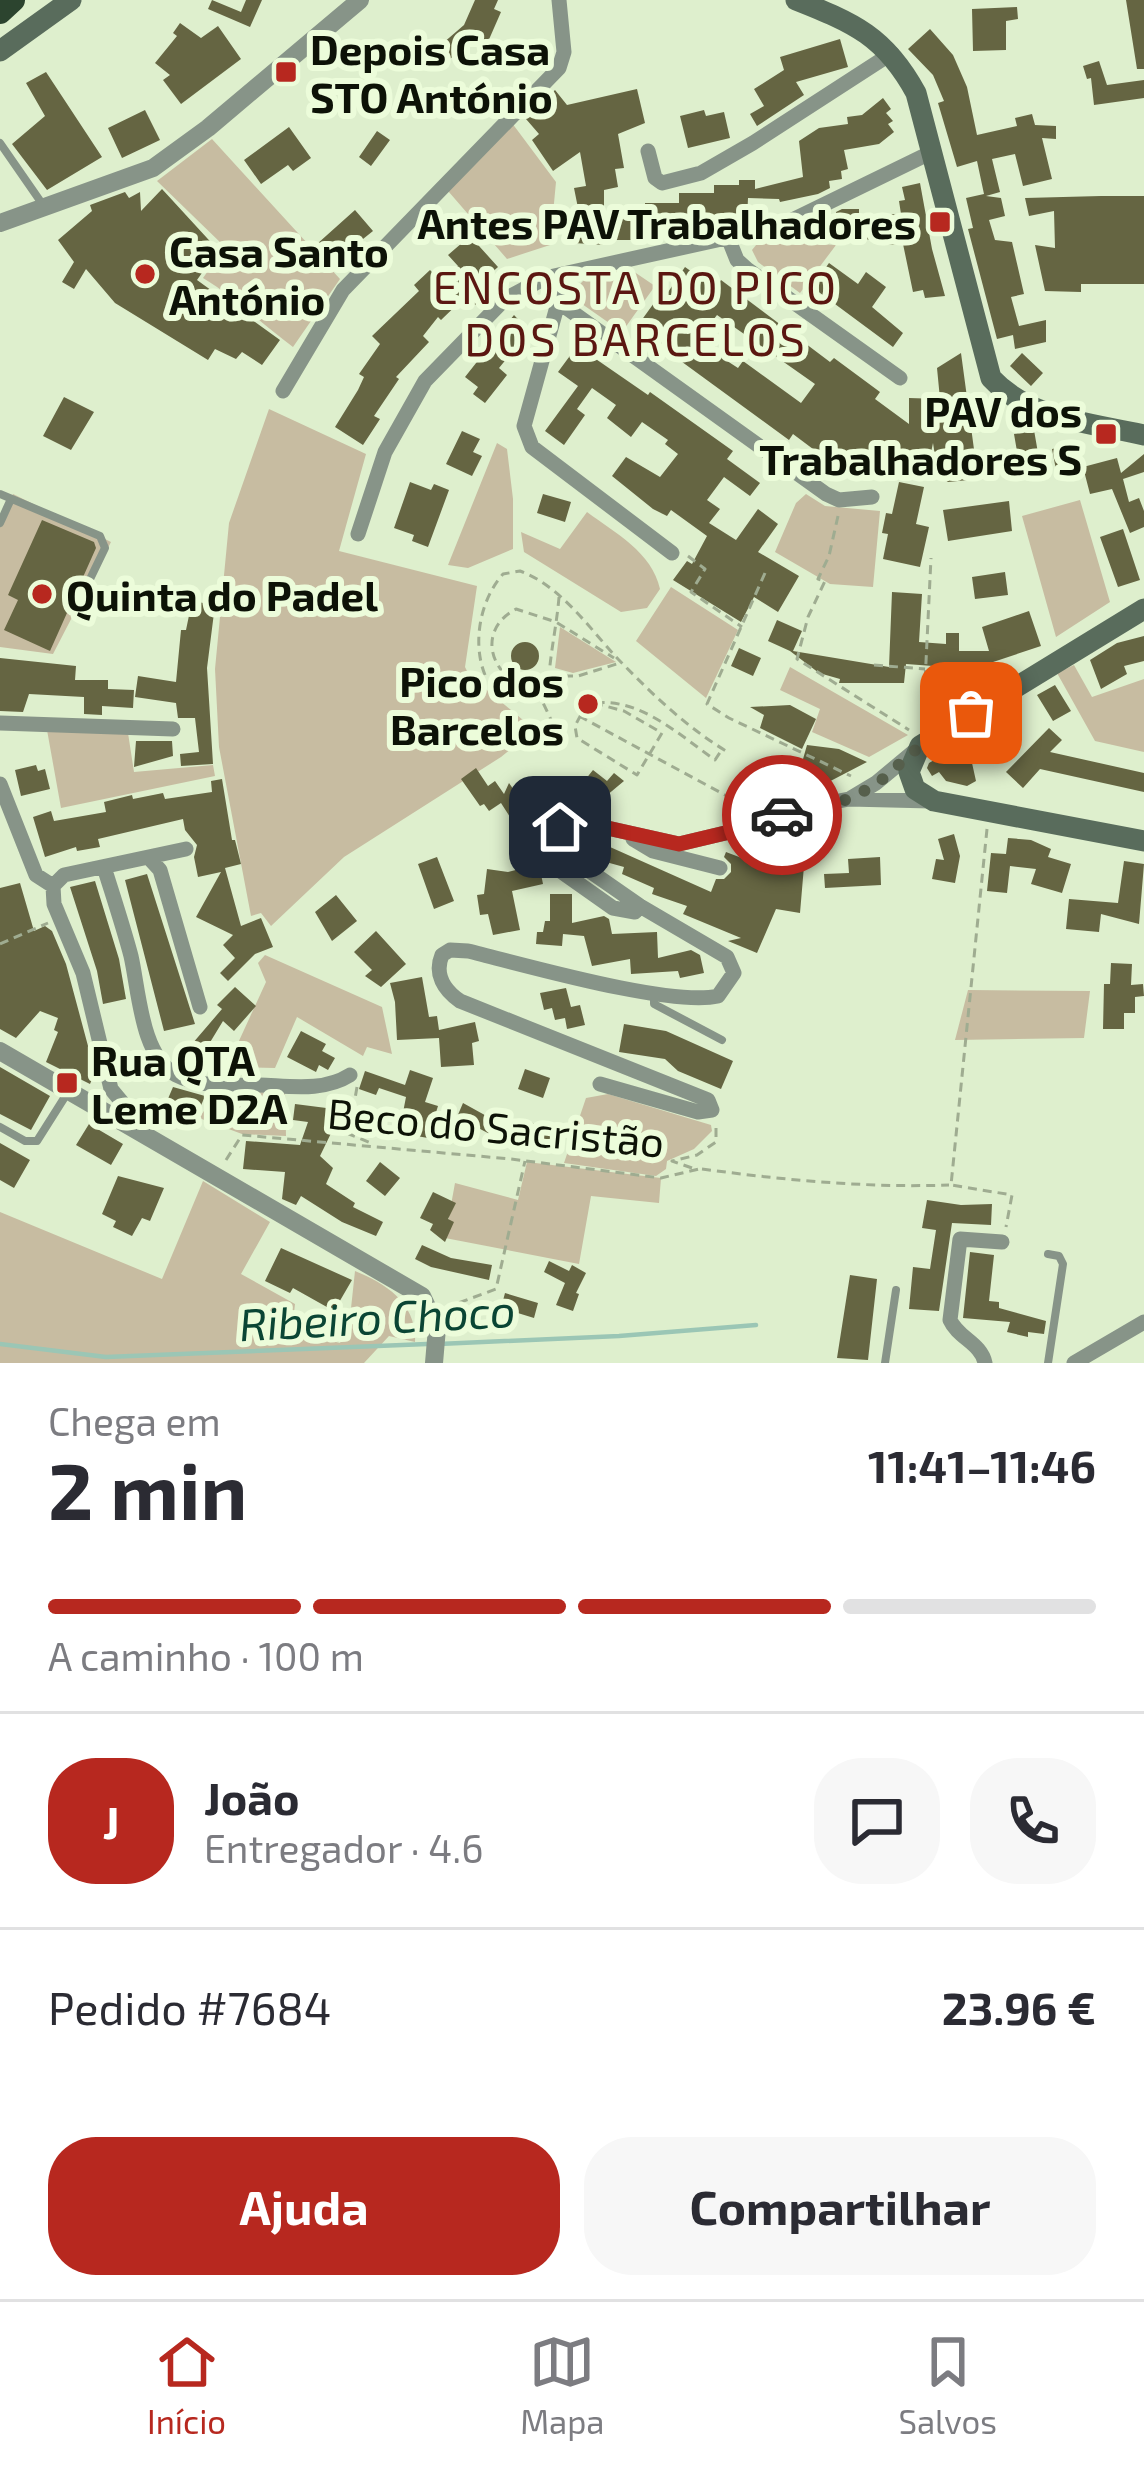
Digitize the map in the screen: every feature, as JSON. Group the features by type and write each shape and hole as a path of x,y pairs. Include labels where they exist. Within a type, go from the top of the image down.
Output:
{"highway":[{"path":"0,11 13,0"}],"main road":[{"path":"0,51 71,0"},
{"path":"796,0 854,24 892,53 916,93 991,378 1007,396 1026,406 1144,435"},
{"path":"1144,609 920,746 910,763 910,780 922,796 934,801 1144,842"}],"street":[{"path":"0,223 164,161 360,0"},
{"path":"283,391 355,277 559,68 564,52 559,0"},
{"path":"648,151 655,178 662,183 701,173 892,53"},
{"path":"358,534 386,452 424,382 505,299 545,278 780,226 932,152"},
{"path":"729,240 737,260 748,269 900,378"},
{"path":"566,274 524,426 527,437 532,447 679,554"},
{"path":"560,304 826,494 839,500 872,497"},
{"path":"0,723 173,729"},
{"path":"849,799 877,784 920,746"},
{"path":"0,784 36,875 53,886 59,918 83,973 111,1089 126,1107 144,1118 142,1134"},
{"path":"600,1084 698,1112 712,1110 708,1100 460,1001 444,986 439,972 442,955 450,950 468,951 691,998 718,996 734,973 727,957 640,906 558,849 555,842 560,827 570,821 689,843 763,824 793,810 849,799 934,801"},
{"path":"620,831 653,850 720,868"},
{"path":"53,886 64,875 186,850"},
{"path":"149,858 160,870 200,1006"},
{"path":"104,867 147,1028 161,1062 172,1073 204,1084 303,1087 354,1078"},
{"path":"562,872 613,908 634,912 640,906"},
{"path":"0,1051 422,1296 438,1335 435,1361"},
{"path":"985,1363 982,1352 950,1320 960,1239 1003,1242"},
{"path":"1074,1363 1144,1322"}],"lane":[{"path":"0,143 44,207"},
{"path":"0,494 100,536 105,543 78,604"},
{"path":"0,523 11,499"},
{"path":"654,991 654,1004 722,1040"},
{"path":"0,1127 25,1141 38,1142 68,1092"},
{"path":"1048,1254 1059,1256 1063,1264 1048,1363"},
{"path":"885,1363 896,1290"}],"path":[{"path":"837,507 829,556 818,579 825,581 808,617 797,659 910,730 923,725 931,558"},
{"path":"679,554 706,569 691,592 743,628"},
{"path":"765,573 707,704 851,776"},
{"path":"485,675 476,655 492,590 502,574 530,574 559,595 699,735 724,750 715,760 663,723 616,702 594,704 586,705 574,726 578,738 637,776 652,758 662,733 633,715 594,704"},
{"path":"559,595 556,622 549,676 536,688 526,689 502,674 493,659 491,639 502,619 516,609 556,622 622,663"},
{"path":"549,676 578,676 622,663"},
{"path":"874,665 927,669"},
{"path":"536,688 554,727"},
{"path":"578,715 725,795 763,797 783,791"},
{"path":"628,724 633,715"},
{"path":"607,759 610,752"},
{"path":"951,1185 988,821"},
{"path":"0,944 59,918"},
{"path":"354,1078 349,1134 375,1147"},
{"name":"Beco do Sacristão","path":"699,1168 672,1161 706,1151 716,1142 716,1127"},
{"name":"Beco do Sacristão","path":"216,1176 242,1135 661,1178 699,1168"},
{"path":"432,1313 496,1289 525,1161"},
{"path":"699,1168 792,1181 951,1185 1012,1195 1003,1242"}],"shaded area":[{"path":"509,119 556,182 550,245 507,259 442,184"},
{"path":"212,139 340,279 293,347 203,278 225,247 157,181"},
{"path":"822,213 820,244 836,245 800,293 758,262 752,250 761,239"},
{"path":"630,269 655,286 622,332 582,304 577,287 588,276"},
{"path":"269,409 366,454 339,551 477,586 465,667 535,730 501,757 344,857 271,926 261,913 251,916 219,747 215,669 229,523"},
{"path":"497,443 507,449 513,549 468,568 448,565"},
{"name":"Quinta do Padel","path":"13,494 111,542 53,654 0,647 0,524"},
{"path":"806,494 825,506 880,511 873,587 830,584 775,552 796,503"},
{"path":"1080,500 1110,602 1056,637 1022,516"},
{"path":"587,512 631,544 649,564 660,589 647,608 621,612 524,552 521,532 560,549"},
{"path":"671,587 738,630 706,698 636,641"},
{"path":"560,627 616,662 573,673 555,668"},
{"path":"1074,665 1092,697 1144,679 1144,752 1095,741 1057,673"},
{"path":"790,667 908,735 869,757 812,732 820,709 780,690"},
{"path":"47,730 128,733 134,772 213,765 215,776 61,808"},
{"path":"265,955 382,1007 392,1054 367,1047 363,1056 297,1017 275,1068 227,1067 266,982 258,963"},
{"path":"968,990 1090,991 1084,1038 955,1040"},
{"path":"218,1091 285,1093 286,1136 242,1134 199,1118"},
{"path":"608,1094 711,1125 712,1131 694,1149 667,1161 666,1169 656,1176 564,1163 586,1098"},
{"path":"527,1162 661,1178 659,1203 591,1196 579,1264 445,1238 455,1183 518,1200"},
{"path":"203,1181 270,1222 241,1274 295,1304 292,1331 340,1343 349,1327 355,1271 398,1297 411,1317 415,1342 389,1336 364,1363 0,1363 0,1212 162,1279"}],"building":[{"path":"212,0 241,12 246,0 262,0 250,27 208,9"},
{"path":"475,0 498,0 494,9 501,12 487,44 478,40 445,62 435,50 464,25"},
{"path":"1126,0 1144,0 1144,69 1137,69"},
{"path":"1017,7 1018,19 1006,21 1006,50 973,51 972,9"},
{"path":"180,23 201,38 218,26 241,59 181,104 163,80 170,75 155,63 177,36 173,33"},
{"path":"930,29 953,55 967,87 977,135 1017,126 1015,118 1032,114 1035,125 1056,126 1056,139 1042,138 1052,179 1023,186 1015,154 992,159 1000,192 986,196 1001,198 1005,216 989,220 995,240 1012,242 1024,294 1011,297 1019,326 1046,320 1046,342 1015,349 1013,335 997,339 968,229 973,228 966,198 984,194 977,161 957,167 938,103 944,101 933,75 908,49"},
{"path":"840,39 848,67 796,82 804,95 757,126 750,114 764,106 754,89 784,70 780,57"},
{"path":"1099,61 1107,85 1144,80 1144,98 1094,105 1091,78 1087,79 1083,66"},
{"path":"46,72 102,157 47,190 12,144 45,116 26,83"},
{"path":"637,89 645,123 618,134 624,168 615,169 618,187 604,190 604,212 645,213 645,203 679,203 679,193 714,193 714,185 739,185 739,180 755,180 755,189 803,177 799,141 819,128 848,124 847,117 862,115 883,98 891,109 886,113 894,132 879,144 844,150 848,169 841,171 842,179 829,181 830,188 818,194 780,202 748,198 747,220 669,224 669,235 605,240 605,245 574,243 574,218 580,218 574,188 586,186 580,152 553,171 532,140 539,134 526,119 555,90 567,105"},
{"path":"145,110 160,140 122,158 108,128"},
{"path":"704,110 706,116 724,112 730,138 688,148 680,116"},
{"path":"289,127 311,158 293,171 288,165 261,184 244,160"},
{"path":"377,131 390,140 371,166 359,157"},
{"path":"920,183 945,296 925,298 923,290 913,292 903,244 852,240 844,237 844,231 836,231 836,212 842,209 859,209 859,215 901,214 902,187"},
{"name":"Casa Santo António","path":"162,189 218,250 197,280 280,340 262,365 242,352 236,359 215,349 208,360 115,303 86,269 74,289 62,282 74,262 58,240 92,211 90,205 125,192 129,198 140,192 141,211"},
{"path":"1144,196 1144,284 1081,284 1081,292 1045,291 1035,245 1055,248 1054,211 1029,216 1025,198"},
{"path":"355,210 373,231 333,263 317,244"},
{"path":"470,236 498,267 479,291 484,297 475,305 467,295 441,320 438,317 423,336 429,342 396,377 374,416 380,419 363,445 335,427 364,377 359,374 380,344 372,336 419,291 414,285 430,270 441,282 458,266 448,255"},
{"path":"829,263 858,284 866,272 886,287 872,307 903,333 893,347 812,287"},
{"path":"685,267 709,284 713,278 721,280 830,362 834,358 880,392 875,399 909,424 909,398 940,399 937,368 961,353 978,479 948,482 938,475 933,443 928,467 905,451 883,481 866,469 857,480 840,477 809,456 813,449 793,434 789,440 652,340 633,332 654,303 658,307","holes":["717,315 815,384 801,403 743,361 738,368 721,357 715,346 690,350"]},
{"path":"514,315 529,331 499,368 507,375 485,403 473,394 478,387 465,377"},
{"path":"572,353 585,362 590,355 648,395 650,392 733,451 727,459 760,483 750,496 724,477 707,500 720,509 709,523 736,540 758,509 778,524 758,552 799,576 778,612 754,597 741,622 673,580 687,561 692,564 707,536 671,510 667,516 653,509 612,476 626,457 660,477 678,454 665,444 668,440 642,422 631,437 607,418 616,405 592,388 577,409 585,415 564,445 545,431 578,386 558,372"},
{"path":"1022,353 1043,373 1031,386 1010,366"},
{"path":"64,397 94,412 71,450 43,436"},
{"path":"1034,430 1038,453 1018,457 1014,434"},
{"path":"462,431 480,439 473,452 482,456 472,476 446,464"},
{"path":"1075,445 1081,476 1058,480 1052,449"},
{"path":"1144,454 1144,472 1123,479 1129,502 1139,498 1144,511 1144,527 1130,533 1112,489 1090,494 1083,467 1117,458 1121,473"},
{"path":"410,482 431,490 434,484 449,490 428,547 412,541 414,535 394,528"},
{"path":"899,482 924,487 916,524 929,527 920,567 883,559 886,513 892,514"},
{"path":"543,494 571,502 565,522 537,513"},
{"path":"1009,501 1012,531 948,541 943,510"},
{"path":"42,520 94,542 96,548 50,651 4,630 18,600 8,595"},
{"path":"1123,529 1140,580 1118,587 1100,537"},
{"path":"1005,572 1008,595 975,599 972,577"},
{"path":"892,592 922,594 919,642 946,644 946,633 959,633 959,651 989,651 982,627 1029,611 1041,646 978,667 978,678 962,678 962,683 932,683 933,666 906,664 904,683 839,683 840,679 819,673 768,641 777,620 802,631 793,651 889,667"},
{"path":"192,601 215,605 207,668 213,764 181,766 180,754 199,752 195,718 178,718 176,703 135,697 138,676 176,682 181,630 186,630"},
{"path":"1144,636 1144,661 1124,666 1127,674 1101,689 1090,660 1117,643"},
{"path":"525,642 535,646 539,656 535,666 525,670 515,666 511,656 515,646"},
{"path":"739,648 761,658 753,676 731,666"},
{"path":"0,658 76,666 75,680 108,680 108,689 134,690 133,708 102,706 102,715 84,714 84,697 29,694 23,712 0,711"},
{"path":"1055,685 1071,711 1053,721 1037,695"},
{"path":"790,705 816,719 802,749 760,728 764,715 750,707"},
{"path":"1009,717 1020,740 972,763 976,781 967,786 946,781 939,772 932,776 929,763"},
{"path":"1049,728 1062,740 1050,752 1144,773 1144,792 1040,769 1023,788 1006,772"},
{"path":"136,741 172,741 173,756 134,767"},
{"path":"807,745 839,749 867,762 817,788 794,791"},
{"path":"36,765 38,771 45,769 50,789 21,796 15,770"},
{"path":"476,768 488,786 495,781 504,794 509,783 527,809 512,820 501,803 489,811 484,804 480,806 461,779"},
{"path":"593,770 607,781 614,773 624,781 606,796 585,780"},
{"path":"222,779 241,864 225,868 241,926 261,918 273,947 255,954 228,981 220,973 235,958 223,945 233,935 196,917 221,872 198,877 197,845 183,819 98,839 100,847 77,851 76,847 45,857 33,817 51,811 54,821 106,812 104,802 132,795 133,799 163,793 165,799 212,792 211,781"},
{"path":"954,834 960,856 955,883 932,879 936,859 944,860 938,839"},
{"path":"1008,838 1031,840 1051,849 1048,857 1071,864 1062,893 1031,884 1036,869 1010,866 1007,893 987,891 991,853 1006,854"},
{"path":"610,847 711,892 716,879 731,872 726,852 747,860 752,847 769,853 763,870 804,866 800,913 776,909 757,953 728,941 741,938 683,914 687,906 652,894 654,888 622,874 624,867 606,862"},
{"path":"437,857 454,901 434,909 418,864"},
{"path":"880,857 881,885 825,888 824,874 849,873 848,859"},
{"path":"1124,861 1144,864 1139,924 1101,914 1099,932 1066,929 1069,899 1118,903"},
{"path":"539,864 543,884 512,891 520,930 493,935 488,914 480,915 477,895 484,894 487,869 508,872"},
{"path":"147,874 195,1024 164,1031 125,880"},
{"path":"95,881 126,999 103,1004 70,887"},
{"path":"20,883 34,931 45,926 52,931 66,964 95,1072 90,1084 46,1062 58,1032 54,1030 58,1018 40,1011 16,1038 0,1029 0,888"},
{"path":"550,894 572,894 572,923 604,916 612,934 657,932 658,958 691,950 700,955 704,973 680,978 678,971 631,974 630,959 592,966 584,936 563,934 562,946 536,944 537,932 543,932 545,921 550,921"},
{"path":"336,895 357,921 332,941 315,912"},
{"path":"376,931 406,964 381,987 365,976 372,970 354,952"},
{"path":"1111,963 1132,964 1131,985 1143,984 1144,996 1135,997 1135,1013 1124,1013 1124,1029 1103,1029 1104,984 1110,984"},
{"path":"422,977 429,1017 437,1016 439,1030 475,1022 479,1041 472,1043 474,1065 441,1067 439,1038 397,1040 390,983"},
{"path":"235,987 256,1006 234,1031 223,1021 209,1044 227,1055 218,1070 186,1051"},
{"path":"566,988 571,1007 580,1005 585,1025 567,1029 565,1018 555,1020 552,1008 544,1010 540,993"},
{"path":"624,1024 666,1031 733,1061 721,1089 678,1071 665,1059 619,1052"},
{"path":"301,1031 326,1044 322,1051 335,1058 328,1070 319,1065 316,1072 287,1057"},
{"path":"0,1067 50,1096 31,1130 0,1114"},
{"path":"525,1069 550,1078 543,1098 518,1089"},
{"path":"410,1070 433,1078 425,1102 438,1106 428,1138 399,1133 406,1097 379,1088 376,1095 359,1089 365,1071 405,1085"},
{"path":"173,1087 205,1096 194,1122 170,1111 173,1104 167,1101"},
{"path":"463,1103 519,1134 513,1146 457,1117"},
{"path":"295,1104 342,1110 340,1126 335,1125 320,1156 333,1168 326,1184 355,1203 353,1207 383,1222 376,1236 342,1222 301,1196 296,1205 282,1199 285,1172 243,1169 246,1141 300,1145 308,1122 293,1120"},
{"path":"531,1122 560,1139 553,1152 525,1137"},
{"path":"89,1124 123,1144 111,1165 76,1145"},
{"path":"0,1143 30,1160 14,1188 0,1180"},
{"path":"380,1162 400,1178 385,1196 366,1181"},
{"path":"118,1176 164,1188 150,1221 142,1218 132,1236 113,1227 116,1221 102,1214"},
{"path":"433,1192 456,1203 445,1242 430,1230 433,1224 420,1218"},
{"path":"927,1200 992,1204 991,1225 952,1223 939,1311 909,1309 913,1267 930,1269 936,1230 922,1228"},
{"path":"422,1245 451,1258 492,1265 489,1280 415,1259"},
{"path":"281,1248 352,1280 334,1311 293,1288 290,1293 265,1281"},
{"path":"970,1252 994,1255 989,1301 1046,1321 1044,1334 1028,1332 1028,1337 1007,1332 1010,1322 963,1318"},
{"path":"549,1261 586,1273 573,1311 556,1305 565,1283 544,1272"},
{"path":"850,1275 877,1279 868,1360 837,1358"},
{"path":"505,1293 538,1303 534,1318 501,1308"}],"waterway":[{"name":"Ribeiro Choco","path":"439,1344 756,1325"},
{"name":"Ribeiro Choco","path":"0,1344 106,1357 427,1344"}],"way so far":[{"path":"782,815 849,799 877,784 920,746 971,713"}],"place":[{"name":"Depois Casa STO António","path":"286,72"},
{"name":"Antes PAV Trabalhadores","path":"940,222"},
{"name":"Casa Santo António","path":"145,274"},
{"name":"PAV dos Trabalhadores S","path":"1106,434"},
{"name":"Quinta do Padel","path":"42,594"},
{"name":"Pico dos Barcelos","path":"588,704"},
{"name":"Rua QTA Leme D2A","path":"67,1083"}],"district":[{"name":"ENCOSTA DO PICO DOS BARCELOS","path":"636,312"}],"route":[{"path":"560,827 576,821 679,844 782,815"}]}
